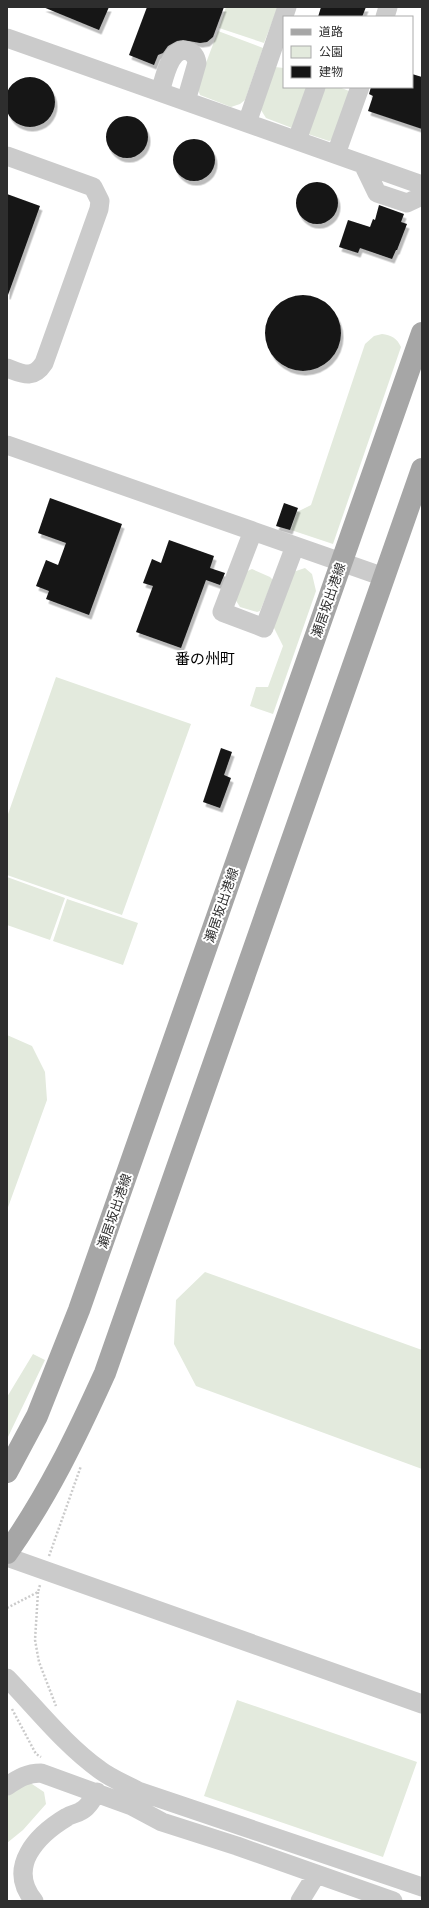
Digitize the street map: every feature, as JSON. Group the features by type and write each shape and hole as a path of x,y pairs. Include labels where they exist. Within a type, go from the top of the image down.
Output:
{"main road":[{"name":"瀬居坂出港線","path":"7,1472 37,1416 76,1317 422,333"},
{"path":"7,1554 53,1480 105,1373 422,469"}],"street":[{"path":"247,123 277,60 283,31"},
{"path":"7,38 422,185"},
{"path":"160,92 172,56 180,51 188,51 195,57 198,63 186,101"},
{"path":"296,140 316,88"},
{"path":"336,154 356,88"},
{"path":"7,156 93,187 100,201 99,209 44,363 39,370 33,374 21,373 7,368"},
{"path":"363,164 376,193 407,203 422,196"},
{"path":"7,445 384,577"},
{"path":"252,531 222,612 264,628 295,546"},
{"path":"7,1557 422,1704"},
{"path":"7,1678 86,1759 135,1798 162,1822 237,1846 377,1897"},
{"path":"7,1786 30,1773 41,1773 97,1792 135,1798 372,1870 422,1887"},
{"path":"34,1901 24,1886 23,1878 28,1852 32,1845 68,1816 83,1811 97,1792"},
{"path":"372,1870 377,1897"},
{"path":"300,1901 316,1875"}],"path":[{"path":"56,1707 39,1662 35,1640 38,1592 44,1570 82,1464"},
{"path":"7,1608 38,1592"},
{"path":"11,1707 36,1754 43,1757"}],"green space":[{"path":"226,7 278,7 264,43 219,28"},
{"path":"218,31 263,48 245,100 240,104 231,107 200,95 197,87"},
{"path":"275,67 283,68 283,88 309,88 292,128 266,118 261,110"},
{"path":"322,88 342,88 349,91 334,139 329,141 308,134"},
{"path":"382,334 388,335 398,341 401,347 333,544 291,530 297,512 311,505 365,344 374,336"},
{"path":"305,568 312,574 316,591 273,714 250,706 256,687 268,687 283,646 273,626 293,572"},
{"path":"252,569 270,577 273,580 260,611 257,612 240,607 235,599 245,572"},
{"path":"56,677 191,724 122,915 7,875 7,817"},
{"path":"7,877 65,898 50,940 7,925"},
{"path":"67,899 138,923 123,965 53,941"},
{"path":"7,1035 32,1046 45,1072 47,1100 7,1210"},
{"path":"205,1272 422,1350 422,1469 196,1386 174,1344 176,1300"},
{"path":"33,1354 45,1360 7,1439 7,1397"},
{"path":"237,1700 417,1762 383,1857 204,1796"},
{"path":"29,1782 44,1792 46,1804 23,1830 7,1843 7,1795"}],"building":[{"path":"43,7 109,7 99,30"},
{"path":"147,7 224,7 213,37 207,42 200,43 183,40 177,41 168,46 163,53 158,55 154,65 129,55"},
{"path":"321,7 366,7 362,16 318,16"},
{"path":"413,74 422,77 422,129 368,111 373,96 369,94 371,88 413,88"},
{"path":"25,77 35,77 48,84 55,97 55,107 48,120 35,127 25,127 16,123 9,116 5,107 5,97 9,88 16,81"},
{"path":"123,116 131,116 139,119 145,125 148,137 145,149 139,155 131,158 123,158 115,155 109,149 106,141 106,133 109,125 115,119"},
{"path":"190,139 198,139 206,142 212,148 215,160 212,172 206,178 198,181 190,181 182,178 176,172 173,164 173,156 176,148 182,142"},
{"path":"313,182 321,182 329,185 335,191 338,203 335,215 329,221 321,224 313,224 305,221 299,215 296,207 296,199 299,191 305,185"},
{"path":"7,194 40,206 8,295 7,295"},
{"path":"379,205 404,214 401,222 407,224 392,259 360,248 358,253 339,247 348,220 370,227 373,219 375,220"},
{"path":"295,295 311,295 324,301 335,312 341,325 339,348 324,365 311,371 295,371 282,365 267,348 265,341 265,325 271,312 288,297"},
{"path":"50,498 122,524 89,615 46,599 49,591 36,586 46,560 58,565 66,543 38,533"},
{"path":"284,503 298,508 290,530 276,526"},
{"path":"169,540 214,556 210,568 225,573 220,585 206,580 181,648 136,632 153,586 143,583 152,559 161,563"},
{"path":"221,748 232,752 224,775 231,778 220,808 203,802"}],"district":[{"name":"番の州町","path":"205,659"}]}
